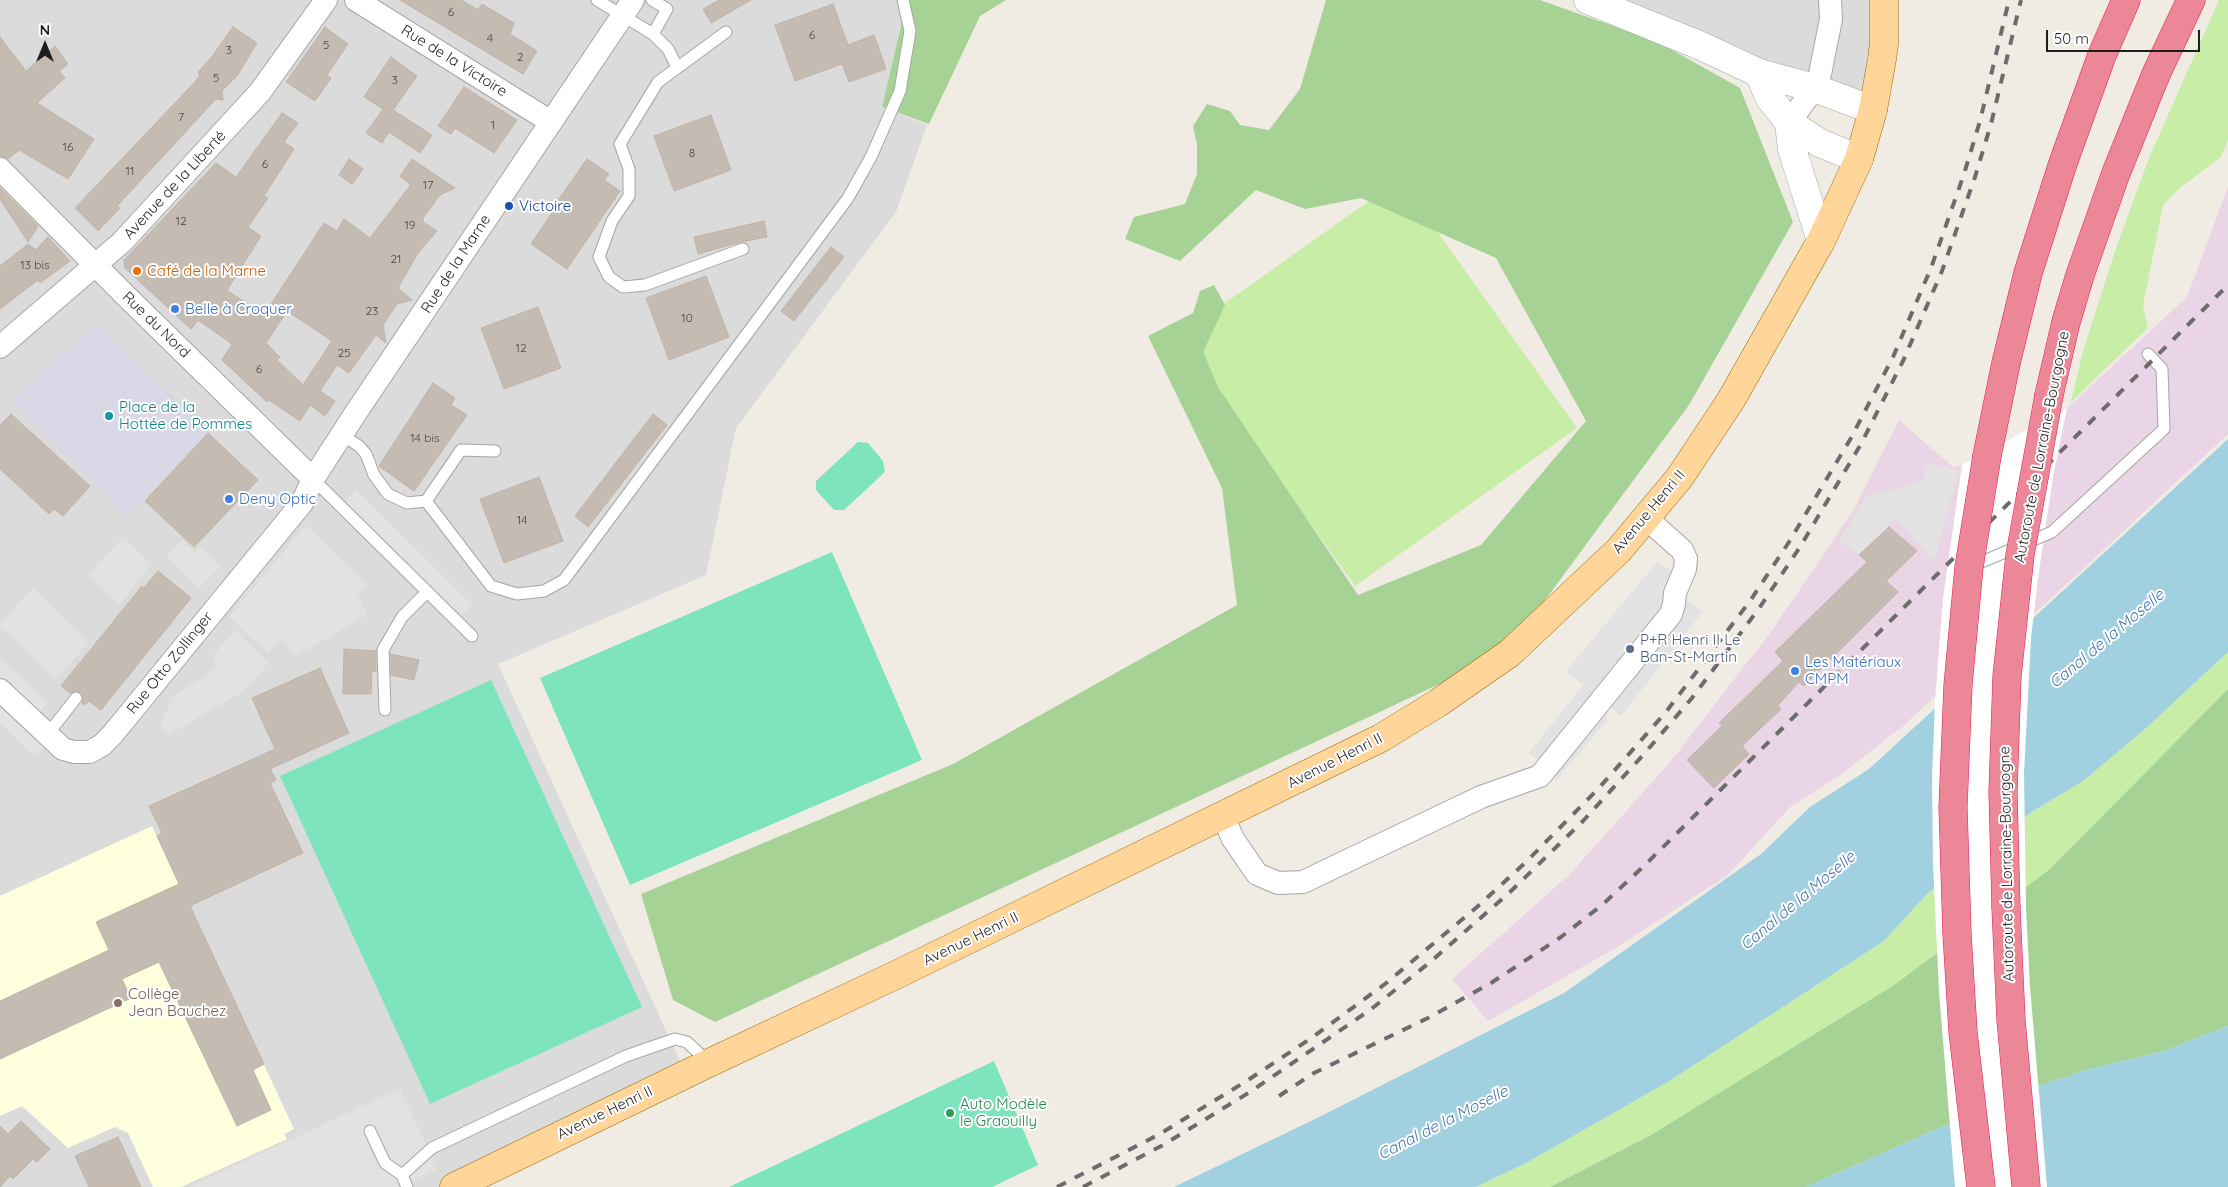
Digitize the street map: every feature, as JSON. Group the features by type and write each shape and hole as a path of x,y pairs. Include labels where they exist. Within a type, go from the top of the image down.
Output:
{"highway":[{"path":"1981,1187 1963,1032 1957,934 1953,807 1958,685 1969,567 1987,456 2006,363 2028,273 2063,163 2102,55 2126,0"},
{"name":"Autoroute de Lorraine-Bourgogne","path":"2026,1187 2011,1020 2003,792 2007,676 2020,555 2049,395 2075,294 2116,173 2156,74 2191,0"}],"main road":[{"name":"Avenue Henri II","path":"454,1187 900,973 1382,738 1438,703 1510,653 1620,550 1680,477 1731,400 1821,241 1859,159 1873,110 1884,44 1884,0"}],"street":[{"name":"Avenue de la Liberté","path":"0,347 122,242 260,92 326,0"},
{"name":"Rue de la Victoire","path":"356,0 551,122"},
{"path":"1588,0 1707,48 1759,73 1814,88 1873,110"},
{"path":"1821,241 1792,149 1789,123 1814,88 1824,64 1831,19 1830,0"},
{"name":"Rue de la Marne","path":"313,479 628,8"},
{"path":"1759,73 1769,96 1789,123 1820,143 1859,159"},
{"name":"Rue du Nord","path":"0,170 313,479"},
{"name":"Rue Otto Zollinger","path":"0,690 63,749 74,752 90,752 102,745 140,702 302,503 313,479"},
{"path":"1223,816 1233,839 1257,874 1278,883 1303,882 1481,797 1540,776 1671,614 1675,593 1685,569 1686,559 1682,550 1646,518"}],"lane":[{"path":"597,0 628,8 668,49 677,67"},
{"path":"652,0 667,9 653,34"},
{"path":"426,501 492,586 517,594 544,591 564,580 848,198 871,157 900,91 910,31 903,0"},
{"path":"726,32 658,82 620,144 629,169 629,196 612,221 599,257 609,277 623,287 646,285 743,249"},
{"path":"1955,574 2052,532 2164,429 2162,369 2148,354"},
{"path":"342,436 359,446 366,454 374,475 388,494 407,503 426,501 461,450 495,451"},
{"path":"313,479 472,636"},
{"path":"385,710 383,650 402,617 427,592"},
{"path":"47,735 76,698"},
{"path":"402,1175 432,1148 626,1056 675,1039 687,1042 709,1063"},
{"path":"370,1131 385,1164 402,1175 407,1187"}],"shaded area":[{"path":"0,0 907,0 882,107 927,125 896,212 736,428 706,575 498,664 686,1074 454,1187 0,1187"},
{"path":"1588,0 1884,0 1873,110"},
{"path":"2228,187 2228,434 2044,605 1932,699 1902,727 1840,775 1790,807 1728,875 1619,946 1488,1021 1452,979 1570,874 1671,761 1770,633 1820,560 1855,507 1899,420 1953,467 1962,465 2067,408 2187,297"},
{"name":"Place de la Hottée de Pommes","path":"95,325 208,431 127,517 12,400"},
{"path":"1926,464 1959,470 1934,562 1897,519 1859,555 1839,540 1866,497 1923,481"},
{"path":"356,490 473,605 462,616 345,502"},
{"path":"306,525 367,584 358,595 367,615 294,657 283,640 268,653 229,617"},
{"path":"123,537 151,564 119,605 88,575"},
{"path":"182,540 195,553 201,547 221,566 199,588 166,556"},
{"name":"P+R Henri II Le Ban-St-Martin","path":"1658,561 1674,574 1664,586 1703,611 1621,716 1609,706 1606,711 1607,720 1556,781 1541,763 1529,753 1583,685 1566,671"},
{"path":"33,588 89,642 56,680 0,626 0,623"},
{"path":"235,630 269,662 242,692 168,735 161,724 173,696 208,675 215,664 213,656"},
{"path":"0,657 48,703 37,714 0,678"},
{"path":"0,702 46,746 35,757 0,723"},
{"name":"Collège Jean Bauchez","path":"152,826 294,1129 284,1134 287,1139 181,1187 153,1187 128,1133 115,1127 68,1148 22,1106 0,1116 0,896"},
{"path":"400,1089 437,1169 399,1187 189,1187"}],"green space":[{"path":"907,0 1006,0 980,16 929,124 882,107"},
{"path":"1326,0 1540,0 1658,42 1740,88 1793,222 1689,405 1506,653 715,1022 673,1000 641,894 953,764 1237,605 1222,488 1148,336 1193,313 1200,291 1214,285 1225,305 1203,352 1218,387 1358,595 1481,545 1586,421 1496,258 1361,198 1305,209 1256,190 1180,261 1125,239 1134,217 1185,204 1197,174 1197,144 1193,126 1207,104 1230,111 1240,125 1269,130 1300,89"},
{"path":"2219,0 2228,0 2228,140 2221,157 2181,187 2163,205 2143,305 2148,328 2071,402 2083,351 2115,251 2149,158"},
{"path":"1400,179 1577,428 1355,586 1177,337"},
{"path":"858,442 868,443 883,461 885,472 844,510 834,510 816,490 816,481"},
{"path":"832,552 922,760 630,885 540,678"},
{"path":"2228,652 2228,689 2050,869 1894,985 1651,1135 1550,1187 1476,1187 1528,1162 1671,1080 1884,941 1928,893 2033,811 2082,782 2145,729"},
{"path":"491,680 642,1007 430,1104 280,776"},
{"path":"2228,689 2228,1026 2164,1051 2090,1069 2026,1090 1806,1187 1550,1187 1651,1135 1894,985 2050,869"},
{"name":"Auto Modèle le Graouilly","path":"994,1061 1038,1165 992,1187 729,1187"}],"water":[{"name":"Canal de la Moselle","path":"2228,439 2228,652 2145,729 2082,782 2033,811 1928,893 1884,941 1671,1080 1528,1162 1476,1187 1174,1187 1315,1119 1564,993 1761,854 1810,807 1869,769"},
{"path":"2228,1026 2228,1187 1806,1187 2026,1090 2090,1069 2164,1051"}],"pier":[{"path":"2067,408 2053,477 2038,578 2031,638 2024,773 2026,908 2030,987 2047,1187 1955,1187 1939,992 1933,864 1932,779 1935,701 1943,598 1962,465"}],"building":[{"path":"400,0 461,0 478,10 482,4 514,23 510,34 537,51 523,74"},
{"path":"719,0 751,0 711,23 703,9"},
{"path":"833,4 848,45 874,35 886,69 849,82 842,64 795,81 775,25"},
{"path":"233,27 257,43 237,76 222,91 223,100 216,99 117,206 120,208 98,231 75,208 195,82 200,75 198,72 211,58"},
{"path":"325,27 348,44 327,75 331,78 315,101 286,82"},
{"path":"0,37 26,71 55,46 68,64 59,71 65,78 37,103 94,139 68,179 19,150 8,159 0,156"},
{"path":"391,57 417,76 393,110 432,135 420,153 389,132 382,143 366,133 383,109 364,97"},
{"path":"464,87 517,120 494,153 455,128 451,134 438,126"},
{"path":"282,113 298,123 284,142 294,149 264,196 268,198 248,227 261,236 227,290 264,315 324,223 337,231 344,219 370,238 409,187 410,184 400,176 412,159 455,188 440,195 423,218 423,222 437,231 418,253 398,288 412,300 397,304 383,325 386,343 376,335 349,373 337,365 320,391 335,401 325,416 310,405 300,421 269,400 267,402 222,360 232,344 198,320 191,329 125,268 124,260 216,163 236,177","holes":["287,311 332,341 303,385 277,360 280,357 266,343"]},
{"path":"711,115 731,170 674,191 654,136"},
{"path":"349,159 363,169 352,184 339,175"},
{"path":"587,159 609,174 604,180 620,191 567,269 531,244 554,210 552,209"},
{"path":"0,188 38,226 28,242 0,199"},
{"path":"764,221 767,237 698,254 694,237"},
{"path":"48,237 70,261 40,283 38,280 0,309 0,266 28,244 36,250"},
{"path":"831,247 844,257 794,321 781,311"},
{"path":"706,276 729,337 669,360 646,298"},
{"path":"538,307 561,368 504,389 481,328"},
{"path":"433,383 455,398 451,405 467,415 414,491 379,466"},
{"path":"11,414 90,486 63,516 54,509 49,514 0,469 0,425"},
{"path":"653,414 667,425 588,527 575,516"},
{"path":"208,433 258,480 194,547 145,501"},
{"path":"539,477 563,541 504,563 480,499"},
{"path":"1889,527 1917,551 1886,581 1898,592 1804,686 1799,682 1778,705 1781,709 1742,746 1749,754 1714,788 1687,760 1722,726 1719,723 1783,661 1775,652 1867,562 1859,555"},
{"path":"158,571 191,598 101,710 89,701 85,705 82,703 81,692 70,693 61,686 142,586 144,588"},
{"path":"344,649 376,651 376,672 372,670 371,694 343,694"},
{"path":"391,654 419,660 414,680 391,675"},
{"path":"320,668 349,733 270,769 276,780 270,783 303,853 190,906 264,1064 253,1070 271,1110 237,1126 159,962 122,979 131,998 0,1059 0,1001 109,950 96,922 179,884 157,836 162,833 149,806 275,749 252,698"},
{"path":"21,1121 50,1149 37,1162 33,1159 13,1179 10,1176 0,1187 0,1126 8,1134"},
{"path":"118,1137 141,1187 89,1187 75,1156"}],"railway":[{"path":"1057,1187 1158,1135 1245,1082 1310,1039 1385,984 1477,907 1526,862 1598,789 1666,712 1750,601 1789,542 1851,438 1893,357 1931,268 1964,174 1980,121 2009,0"},
{"path":"1083,1187 1163,1145 1250,1092 1370,1010 1429,963 1509,893 1583,821 1692,698 1760,607 1800,547 1861,444 1903,361 1942,271 1975,177 1991,124 2021,0"},
{"path":"1279,1096 1314,1073 1428,1018 1491,983 1561,937 1602,905 1645,865 2228,285"}],"place":[{"name":"Victoire","path":"509,206"},
{"name":"Café de la Marne","path":"137,271"},
{"name":"Belle à Croquer","path":"175,309"},
{"name":"Place de la Hottée de Pommes","path":"109,416"},
{"name":"Deny Optic","path":"229,499"},
{"name":"P+R Henri II Le Ban-St-Martin","path":"1630,649"},
{"name":"Les Matériaux CMPM","path":"1795,671"},
{"name":"Collège Jean Bauchez","path":"118,1003"},
{"name":"Auto Modèle le Graouilly","path":"950,1113"}]}
